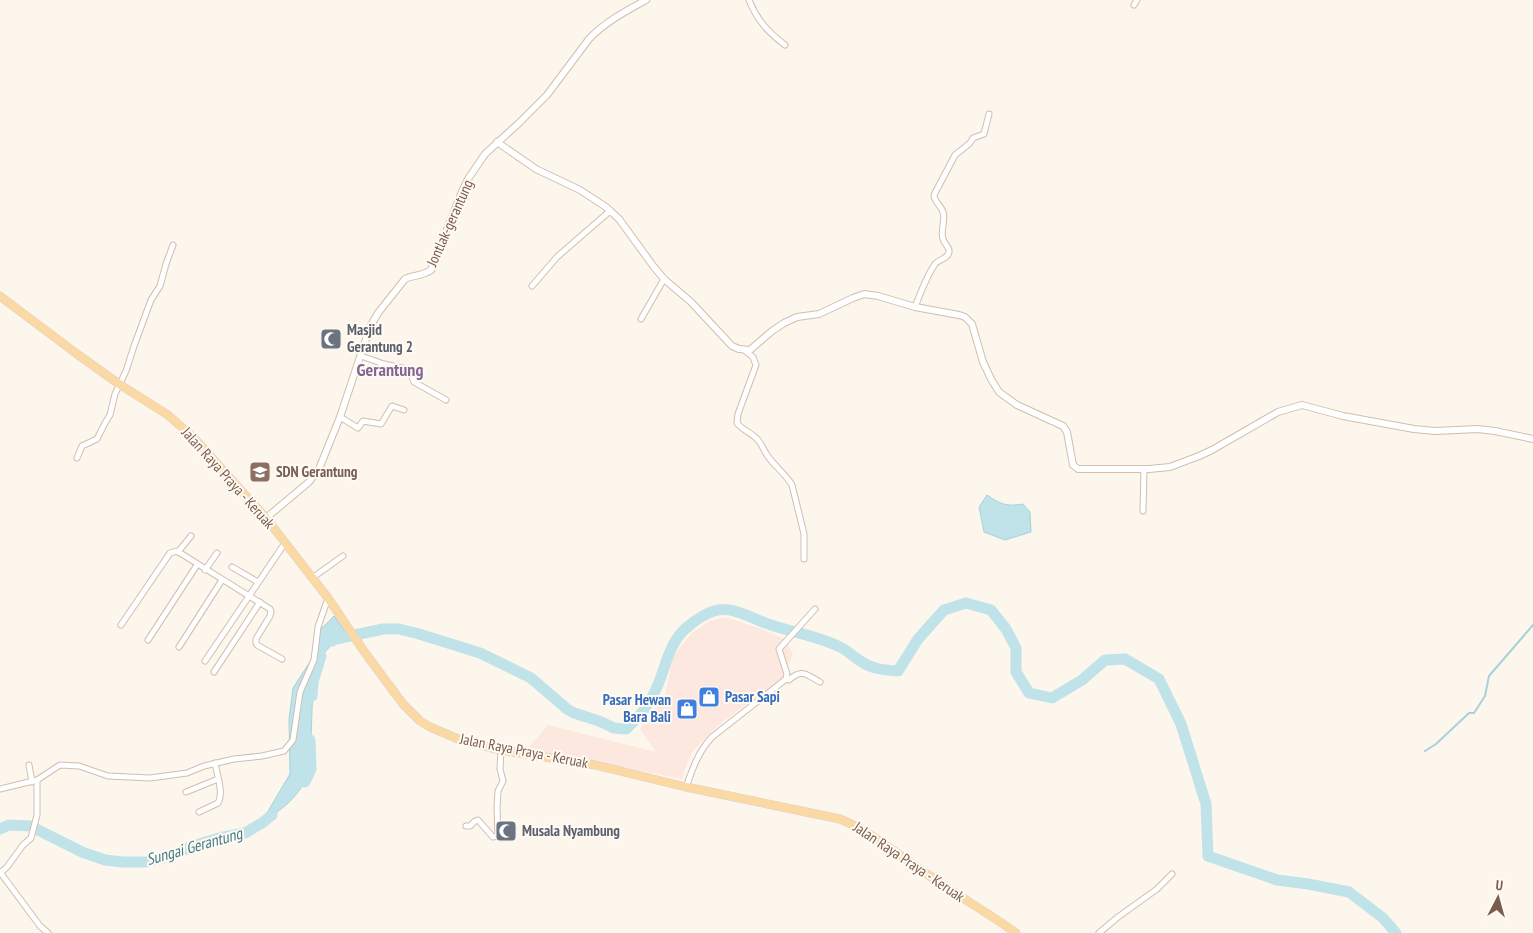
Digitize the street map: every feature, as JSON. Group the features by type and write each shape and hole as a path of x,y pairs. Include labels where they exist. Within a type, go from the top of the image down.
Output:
{"main road":[{"name":"Jalan Raya Praya - Keruak","path":"0,296 77,354 119,384 168,415 187,431 266,518 328,598 349,631 403,704 420,721 463,741 502,750 595,765 686,787 829,815 851,823 872,836 1016,933"}],"street":[{"name":"Jontlak-gerantung","path":"266,518 314,477 323,461 340,417 370,327 378,313 405,280 425,274 433,267 444,234 468,179 485,154 519,124 547,95 595,32 646,0"},
{"path":"749,0 762,24 785,45"},
{"path":"915,307 934,265 947,257 949,253 949,249 942,236 943,212 934,199 934,195 954,155 970,143 973,138 984,134 989,114"},
{"path":"497,142 536,169 580,190 610,210 619,219 664,279 691,302 732,346 744,350 753,357 756,365 738,414 737,423 741,428 753,434 767,455 789,479 792,485 804,534 804,559"},
{"path":"532,286 556,256 610,210"},
{"path":"77,458 82,446 97,439 110,415 115,394 126,371 152,300 160,286 173,245"},
{"path":"641,319 664,279"},
{"path":"744,350 752,349 784,323 797,317 819,314 860,295 873,295 915,307 959,314 970,320 983,362 995,386 1003,396 1018,405 1063,426 1067,432 1074,467 1083,469 1159,469 1170,467 1200,456 1278,412 1302,405 1343,416 1414,429 1435,431 1478,429 1533,438"},
{"path":"360,356 406,369 410,372 414,382 446,400"},
{"path":"340,417 358,428 363,422 381,424 392,406 404,410"},
{"path":"1143,511 1144,469"},
{"path":"178,552 191,536"},
{"path":"205,661 285,543"},
{"path":"121,625 170,553 173,551 178,552 270,609 271,613 256,639 256,643 282,659"},
{"path":"205,570 217,553"},
{"path":"312,578 343,556"},
{"path":"148,640 197,565"},
{"path":"232,567 258,582"},
{"path":"179,647 222,580"},
{"path":"0,789 35,781 60,765 79,766 108,776 150,778 187,773 215,763 281,752 289,747 294,736 300,692 314,660 318,628 328,598"},
{"path":"214,672 260,602"},
{"path":"786,679 787,674 784,660 779,649 814,609"},
{"path":"686,787 698,755 712,737 786,679 789,680 802,673 820,682"},
{"path":"466,826 470,826 478,820 493,837 498,836 498,791 503,781 500,769 502,750"},
{"path":"199,812 220,802 215,763"},
{"path":"29,765 35,781 36,822 32,837 22,845 7,867 0,873 40,926 48,933"},
{"path":"186,792 218,779"},
{"path":"1099,933 1157,889 1172,874"}],"shaded area":[{"name":"Pasar Sapi","path":"725,617 785,639 793,654 784,676 725,720 693,751 682,779 527,749 548,725 656,752 640,729 665,696 673,656 693,632 710,621"}],"water":[{"path":"987,495 1004,504 1023,504 1030,512 1031,532 1005,540 984,532 979,507"},
{"path":"334,616 348,636 328,648 315,673 313,681 310,771 296,795 261,823 290,774 289,719 293,688 317,651 317,633"}],"waterway":[{"path":"332,641 383,629 399,629 419,634 480,653 531,678 574,713 614,728 626,729 648,705 671,649 679,635 695,621 710,612 721,610 736,611 771,625 832,643 873,667 898,671 918,639 944,610 966,603 991,610 1006,629 1016,648 1016,672 1029,693 1052,698 1082,680 1105,660 1125,659 1159,679 1181,724 1206,804 1208,856 1277,880 1349,892 1383,918 1396,933"},
{"path":"1425,751 1436,744 1469,713 1474,713 1485,696 1489,676 1533,625"},
{"name":"Sungai Gerantung","path":"312,696 313,682 321,656"},
{"name":"Sungai Gerantung","path":"305,782 311,769 310,740"},
{"name":"Sungai Gerantung","path":"0,829 9,825 30,826 82,852 105,860 146,862 170,856 219,838 245,833 272,815"}],"place":[{"name":"Masjid Gerantung 2","path":"331,339"},
{"name":"SDN Gerantung","path":"260,472"},
{"name":"Pasar Sapi","path":"709,697"},
{"name":"Pasar Hewan Bara Bali","path":"687,709"},
{"name":"Musala Nyambung","path":"506,831"}],"district":[{"name":"Gerantung","path":"390,370"}]}
